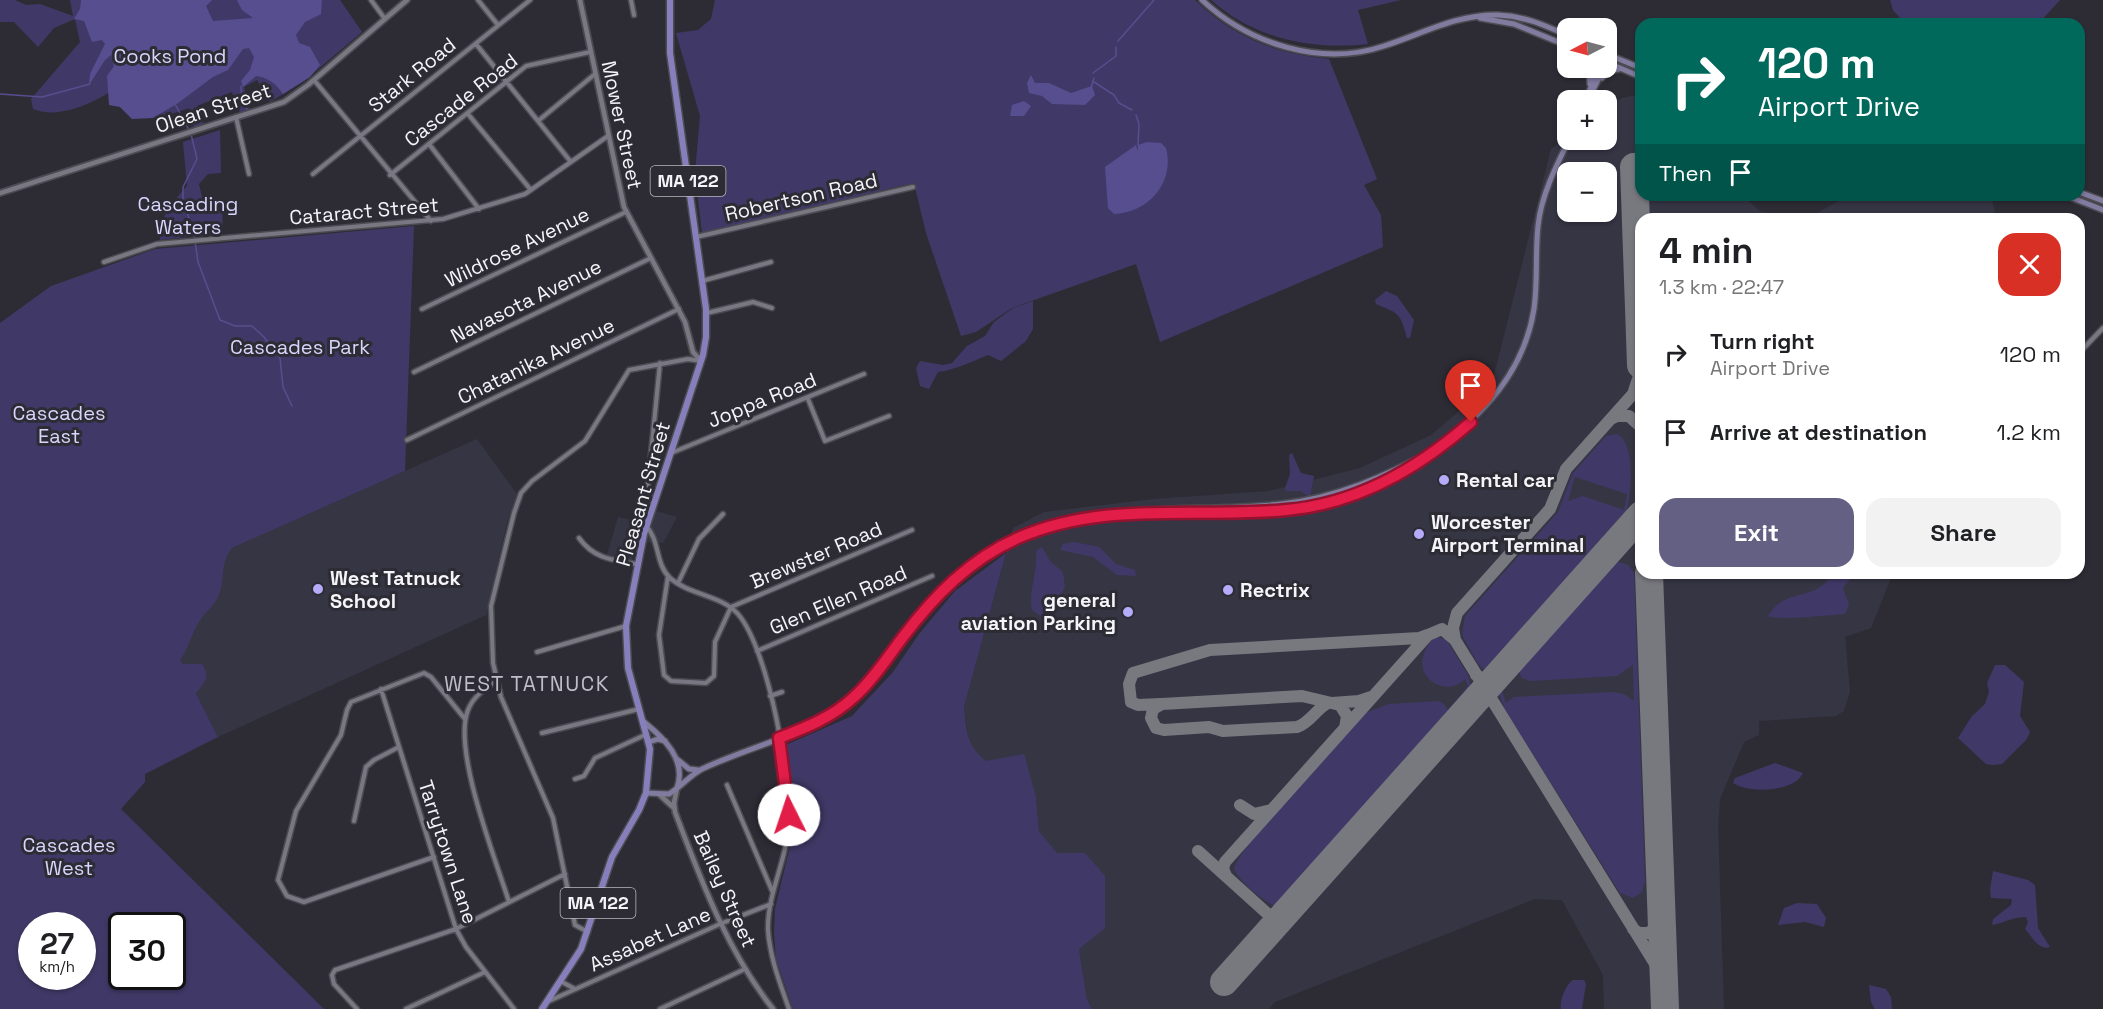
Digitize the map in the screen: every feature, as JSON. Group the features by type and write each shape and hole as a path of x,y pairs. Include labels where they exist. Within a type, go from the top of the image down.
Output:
{"main road":[{"name":"Pleasant Street","path":"542,1009 560,985 588,933 609,865 646,792 650,767 649,742 628,668 626,626 646,526 706,342 707,314 670,48 670,0"},
{"path":"1202,0 1223,18 1259,39 1286,47 1332,53 1372,49 1449,21 1486,15 1521,17 1557,32"},
{"path":"1472,18 1514,24 1557,41"},
{"path":"1617,59 1635,66"},
{"path":"1617,67 1635,75"},
{"path":"1595,86 1609,71 1622,70"},
{"path":"1593,90 1599,78"},
{"path":"646,792 669,794 700,770 816,722 853,699 933,600 980,559 1016,539 1070,521 1108,514 1280,505 1327,496 1387,474 1434,450 1461,431 1487,407 1511,373 1521,351 1534,310 1540,216 1552,178 1565,150"},
{"path":"2085,194 2103,201"},
{"path":"2080,201 2103,210"},
{"path":"645,722 666,742 677,759 688,768 700,770"},
{"path":"649,742 658,739 666,742"},
{"path":"677,759 680,781 677,788"}],"street":[{"path":"371,0 385,19"},
{"name":"Olean Street","path":"0,193 284,102 314,80 407,0"},
{"path":"478,0 498,25"},
{"name":"Stark Road","path":"313,174 530,0"},
{"name":"Mower Street","path":"579,0 626,212 679,309 689,332 693,352 701,361"},
{"path":"631,0 634,15"},
{"path":"476,44 571,162"},
{"name":"Cascade Road","path":"390,175 530,64 590,52"},
{"path":"538,121 595,74"},
{"path":"314,80 390,175 431,221"},
{"path":"468,114 531,190"},
{"path":"236,117 249,174"},
{"name":"Cataract Street","path":"104,262 157,244 431,221 479,209 531,190 608,136"},
{"path":"429,144 479,209"},
{"name":"Robertson Road","path":"696,237 913,187"},
{"name":"Wildrose Avenue","path":"422,309 626,212"},
{"name":"Navasota Avenue","path":"414,372 651,258"},
{"path":"702,281 771,262"},
{"path":"707,314 753,302 771,308"},
{"name":"Chatanika Avenue","path":"407,440 679,309"},
{"path":"2085,347 2103,328"},
{"path":"588,933 575,925 551,812 496,681 490,612 519,498 532,481 585,441 627,372 660,363 688,359 701,361"},
{"path":"651,511 646,504 660,363"},
{"name":"Joppa Road","path":"671,453 803,398 808,399 864,374"},
{"path":"808,399 825,441 889,416"},
{"path":"678,583 699,539 723,514"},
{"path":"646,526 652,532 668,575 678,583 731,608 747,628 757,651 779,738 789,820 768,928 771,951 789,1009"},
{"name":"Brewster Road","path":"731,608 912,530"},
{"path":"644,534 654,540"},
{"path":"579,538 594,554 605,559 637,564"},
{"path":"668,575 659,635 661,660 667,679 705,683 712,680 715,675 716,639 731,608"},
{"name":"Glen Ellen Road","path":"757,651 932,576"},
{"path":"537,651 626,626"},
{"path":"434,857 304,902 291,899 279,884 279,869 296,811 341,735 347,708 353,701 417,674 426,674 465,719"},
{"path":"496,681 474,700 465,719 469,770 509,902"},
{"name":"Tarrytown Lane","path":"381,689 456,929 514,1009"},
{"path":"770,696 782,692"},
{"path":"542,733 640,709"},
{"path":"575,779 584,776 595,758 647,734"},
{"path":"354,821 366,767 374,760 399,747"},
{"path":"727,785 774,894"},
{"name":"Bailey Street","path":"675,810 677,788"},
{"name":"Bailey Street","path":"660,795 666,798 675,810 720,924 745,969 772,1009"},
{"path":"357,1009 333,981 335,970 456,929 565,874"},
{"name":"Assabet Lane","path":"547,1002 720,924 771,904"},
{"path":"660,1009 745,969"},
{"path":"406,1009 485,972"},
{"name":"Assabet Lane","path":"560,985 574,990"}],"shaded area":[{"name":"Cooks Pond","path":"81,0 212,0 206,6 213,21 253,18 242,10 237,0 322,0 321,14 305,22 296,35 299,43 310,47 320,65 310,77 283,94 272,82 256,76 243,87 241,81 250,70 254,57 249,48 243,49 228,70 213,77 178,103 153,118 132,119 120,107 109,105 107,76 114,66 111,55 105,60 89,85 90,74 105,44 102,40 92,42 84,21 74,19 80,9"},
{"path":"1031,75 1035,83 1049,83 1071,93 1092,86 1095,95 1085,105 1052,104 1042,96 1029,93 1027,83"},
{"path":"1635,95 1635,201 1749,201 1761,212 1771,213 1635,213 1635,579 1891,579 1871,628 1845,637 1850,691 1844,711 1836,716 1759,721 1759,735 1744,742 1720,799 1718,827 1724,1009 1604,1009 1603,975 1562,900 1535,899 1275,1002 1269,1009 1092,1009 1087,999 1079,949 1085,853 1057,854 1039,831 1036,797 971,750 967,730 964,707 1013,528 1044,512 1154,499 1269,491 1360,468 1431,435 1492,383 1551,149 1557,144 1557,150 1617,150 1617,101"},
{"path":"1024,101 1031,106 1024,116 1010,116 1012,105"},
{"path":"1147,142 1161,143 1166,148 1167,173 1163,184 1148,202 1127,212 1114,214 1108,208 1105,167 1136,145 1138,151 1138,145"},
{"path":"1838,201 1992,201 1995,213 1817,213"},
{"name":"West Tatnuck School","path":"477,439 517,494 507,522 486,615 218,737 144,587"},
{"path":"646,508 677,517 663,543 636,542 632,560 607,555 618,517 640,522"}],"green space":[{"name":"Cooks Pond","path":"0,0 15,0 26,5 40,4 73,16 70,0 340,0 362,32 304,81 270,102 257,80 244,87 250,110 240,113 232,92 197,106 204,125 194,129 189,108 157,119 138,102 110,92 73,109 42,112 33,109 31,99 80,42 75,19 54,28 38,47 14,22 0,22"},
{"path":"715,0 1195,0 1225,24 1256,42 1290,53 1329,59 1377,179 1364,185 1381,215 1383,247 1160,342 1136,264 1012,308 976,332 961,336 926,233 914,183 702,233 695,172 700,116 676,33 698,30 711,19"},
{"path":"1211,0 1401,0 1358,10 1368,44 1326,45 1305,43 1265,33 1228,13"},
{"path":"1890,0 2060,0 2044,18 1900,18 1893,10"},
{"name":"Cascading Waters","path":"220,130 221,173 208,174 199,184 203,201 222,208 223,233 160,240 164,217 187,186 183,142"},
{"path":"414,226 405,471 232,548 224,564 218,597 199,622 180,660 183,664 202,664 205,669 206,679 196,693 218,737 145,774 145,782 121,809 324,1009 0,1009 0,323 51,286 155,249"},
{"path":"1386,291 1397,296 1414,320 1410,338 1407,338 1398,315 1376,304 1375,300"},
{"path":"1033,301 1033,329 1026,341 1001,361 988,355 938,372 929,389 920,386 916,368 920,361 943,365 952,363 967,346 985,336 994,322 1013,308"},
{"path":"1617,434 1628,449 1631,472 1625,517 1487,672 1478,664 1462,635 1465,616 1558,512 1573,473 1606,436","holes":["1575,477 1627,494 1624,510 1583,496 1568,501"]},
{"path":"1292,453 1301,473 1314,476 1310,497 1300,491 1286,491 1290,474 1289,455"},
{"path":"1074,542 1099,547 1116,564 1135,570 1136,576 1117,575 1093,557 1060,550 1063,544"},
{"path":"1042,547 1050,561 1063,572 1065,587 1052,610 1042,617 1032,610 1031,603 1036,551"},
{"path":"1006,553 964,707 967,731 971,743 986,761 1024,754 1036,797 1039,831 1057,853 1085,853 1105,876 1105,928 1079,949 1087,999 1092,1009 793,1009 776,959 774,933 775,909 795,825 786,745 852,716 893,672 919,634 955,591"},
{"path":"1619,562 1628,565 1634,573 1645,881 1642,892 1633,898 1620,893 1505,710 1498,691 1608,567","holes":["1633,665 1634,701 1624,694 1612,692 1514,697 1506,703 1502,691 1519,672 1522,678 1530,681 1617,676"]},
{"path":"1828,579 1850,579 1843,588 1849,605 1845,614 1791,618 1768,616 1783,601 1810,592"},
{"path":"1434,637 1446,639 1468,675 1472,689 1277,907 1264,900 1248,887 1234,870 1240,858 1271,817 1365,713 1389,704 1438,701 1448,710 1468,686 1465,679 1457,685 1448,687 1439,685 1430,680 1425,673 1422,663 1425,651"},
{"path":"1995,665 2005,665 2024,682 2020,716 2030,732 2026,740 2002,764 1993,765 1986,764 1958,738 1972,716 1985,704 1989,692 1987,683"},
{"path":"1775,763 1803,773 1791,784 1771,789 1750,789 1733,783 1735,778"},
{"path":"1993,871 2028,880 2035,885 2038,928 2050,947 2039,945 2025,929 2028,922 2026,917 1992,925 1993,919 2011,905 2012,899 1991,898"},
{"path":"1797,903 1817,904 1826,918 1824,927 1805,922 1778,925 1784,908"},
{"path":"1573,980 1584,980 1586,984 1582,1009 1561,1009 1564,993"},
{"path":"1869,985 1886,989 1891,997 1892,1009 1875,1009 1871,1002"}],"waterway":[{"path":"1118,41 1154,0"},
{"path":"1093,73 1116,56 1116,47"},
{"path":"1091,88 1094,78"},
{"path":"1094,82 1114,95 1119,103 1132,110"},
{"path":"0,94 42,97 90,84"},
{"path":"241,86 242,104 247,109"},
{"path":"175,104 189,130"},
{"path":"1136,115 1139,124 1138,145"},
{"path":"191,134 197,159 183,187 183,200 194,234 198,262 220,320 235,326 252,326 280,358 283,387 292,406"}],"taxiway":[{"path":"1226,876 1223,868 1225,862 1428,635 1442,629 1455,640 1453,628 1457,613 1550,509 1566,469 1635,392"},
{"path":"1611,419 1617,416 1629,416 1635,422"},
{"path":"1161,704 1138,705 1131,702 1129,684 1133,673 1210,650 1419,638 1427,635"},
{"path":"1455,640 1654,962 1664,985"},
{"path":"1476,675 1486,680 1498,676"},
{"path":"1328,703 1297,727 1223,731 1209,727 1164,730 1156,728 1151,718 1153,709 1162,704 1302,696 1340,705 1347,716 1345,728"},
{"path":"1332,703 1359,701 1371,697"},
{"path":"1240,805 1254,814 1271,810"},
{"path":"1198,851 1269,915 1272,923 1269,932"},
{"path":"1269,915 1277,917 1285,914"},
{"path":"1633,929 1639,933 1649,933 1662,921"}],"runway":[{"path":"1634,167 1635,195"},
{"path":"1635,201 1636,213"},
{"path":"1224,982 1635,522"},
{"path":"1649,579 1665,1009"}],"place":[{"name":"Rental car","path":"1444,480"},
{"name":"Worcester Airport Terminal","path":"1419,534"},
{"name":"West Tatnuck School","path":"318,589"},
{"name":"Rectrix","path":"1228,590"},
{"name":"general aviation Parking","path":"1128,612"}],"district":[{"name":"WEST TATNUCK","path":"527,684"}],"route":[{"path":"789,815 779,738 807,727 853,699 871,680 933,600 968,567 980,559 1016,539 1080,518 1108,514 1172,511 1263,512 1319,505 1348,498 1404,471 1451,439 1471,422"}],"park label":[{"name":"Cascades Park","path":"300,347"},
{"name":"Cascades East","path":"59,424"},
{"name":"Cascades West","path":"69,856"}]}
